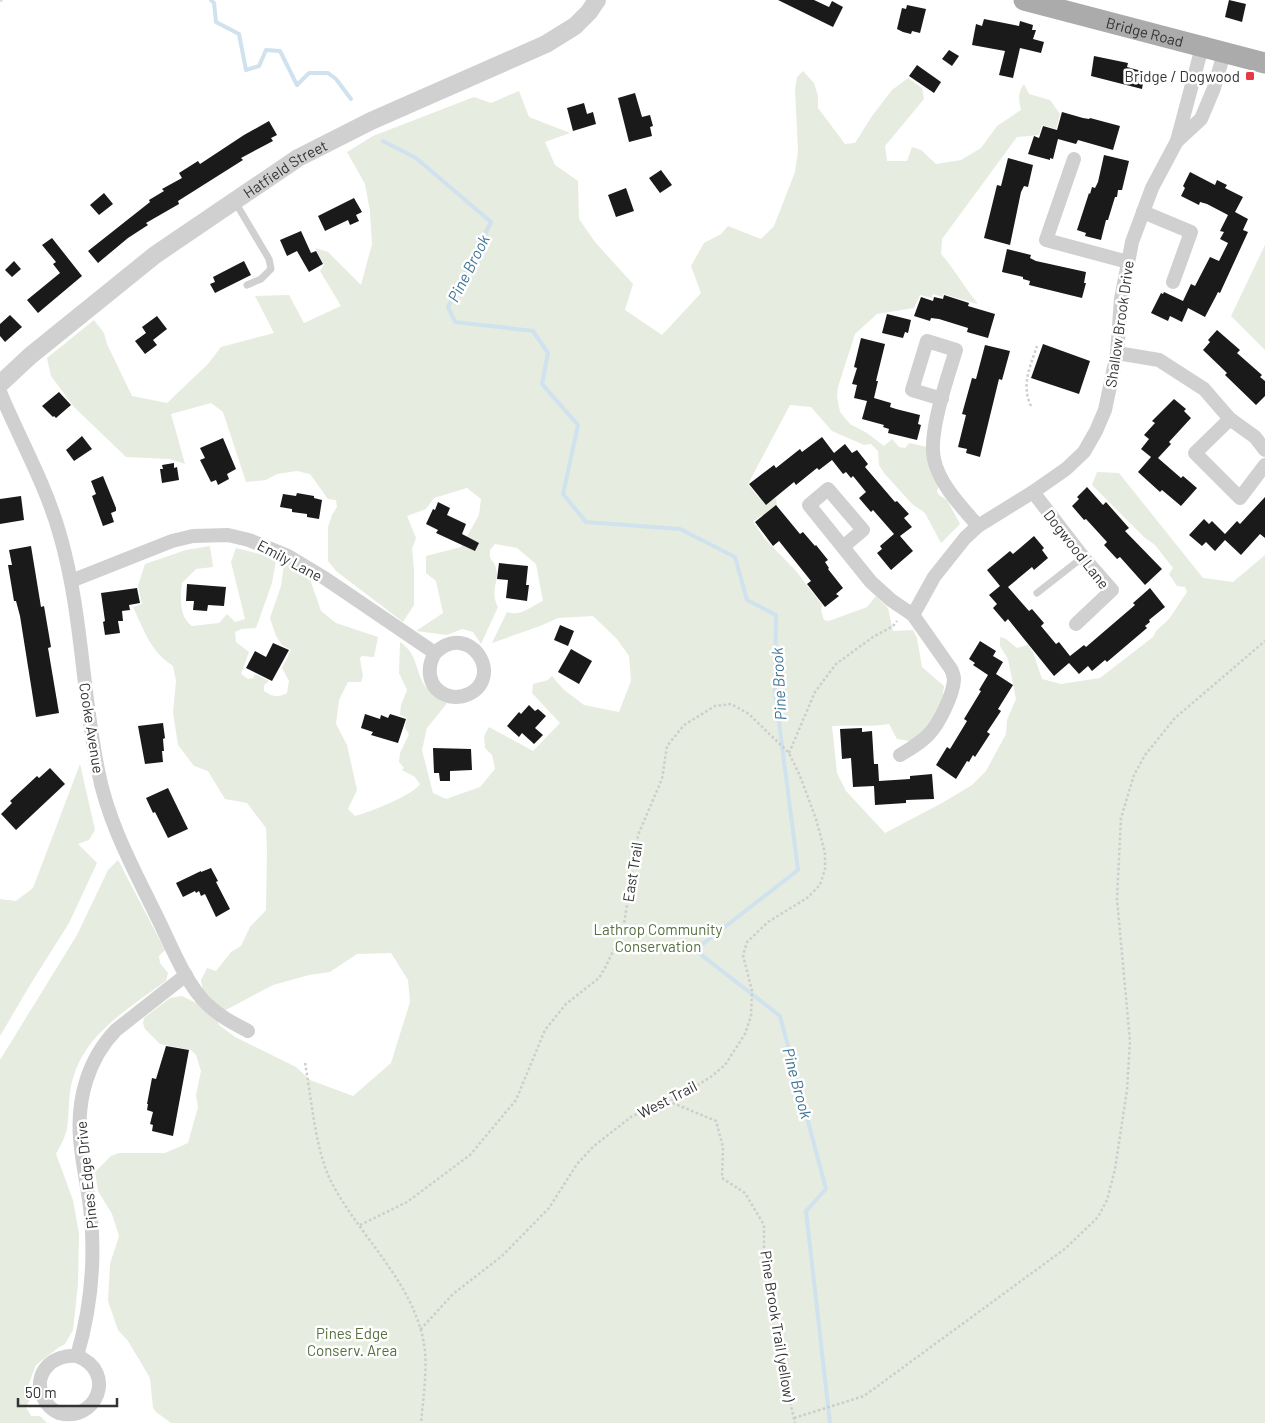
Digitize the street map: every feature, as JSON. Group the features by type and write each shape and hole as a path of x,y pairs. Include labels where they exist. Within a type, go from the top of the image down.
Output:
{"main road":[{"name":"Bridge Road","path":"1024,0 1265,63"}],"street":[{"name":"Hatfield Street","path":"0,384 30,356 155,255 298,158 371,122 546,44 575,26 589,12 597,0"},
{"name":"Shallow Brook Drive","path":"906,616 943,564 978,526 1066,469 1084,452 1106,410 1117,353 1121,299 1132,242 1155,181 1177,141 1202,47"},
{"name":"Shallow Brook Drive","path":"1177,141 1201,120 1214,88 1224,53"},
{"path":"1074,159 1046,240 1128,262"},
{"path":"1143,212 1191,232 1174,282"},
{"path":"1117,353 1159,360 1204,389 1230,419 1255,437 1265,450"},
{"name":"Cooke Avenue","path":"0,392 44,490 60,534 71,581 97,769 118,837 186,975 206,1004 226,1020 248,1031"},
{"path":"942,399 935,433 934,459 947,487 978,526"},
{"path":"1230,419 1195,453 1240,498 1265,465"},
{"name":"Dogwood Lane","path":"1033,492 1083,557 1112,590 1076,624"},
{"name":"Emily Lane","path":"71,581 172,541 193,536 228,535 249,540 288,556 326,579 435,653"},
{"path":"844,546 872,582 906,616 951,669 954,677 951,693 937,724 921,742 900,755"},
{"name":"Pines Edge Drive","path":"77,1356 86,1322 93,1253 92,1217 80,1138 80,1105 85,1083 106,1039 186,975"},
{"path":"62,1356 77,1356 89,1362 95,1369 100,1384 94,1403 79,1416 56,1411 45,1401 40,1387 41,1378 50,1363 62,1356"}],"lane":[{"path":"234,200 269,259 271,270 261,279 247,285"},
{"path":"1037,592 1083,557"}],"path":[{"path":"1031,406 1027,398 1025,383 1036,346"},
{"path":"788,752 815,692 836,664 906,616"},
{"path":"794,1418 864,1396 1066,1248 1098,1217 1107,1200 1115,1170 1127,1090 1130,1041 1117,898 1121,818 1134,775 1145,755 1174,718 1265,641"},
{"name":"East Trail","path":"360,1225 407,1202 470,1155 516,1100 545,1030 566,1004 599,978 623,930 638,835 662,779 667,746 684,725 715,706 731,704 749,714 788,752"},
{"name":"West Trail","path":"420,1330 453,1294 502,1256 549,1208 577,1164 594,1146 631,1117 655,1105 676,1098 712,1076 725,1065 745,1034 751,1016 752,1004 752,991 743,955 747,942 768,922 807,898 820,885 825,869 825,853 816,819 800,776 788,752"},
{"path":"305,1062 320,1149 328,1173 341,1199 391,1269 417,1319 424,1349 426,1373 420,1423"},
{"name":"Pine Brook Trail (yellow)","path":"666,1101 716,1120 722,1147 722,1178 745,1193 764,1225 764,1264 778,1313 782,1372 795,1423"}],"green space":[{"path":"803,71 814,83 818,96 818,108 845,144 855,143 872,116 892,90 908,78 922,88 924,99 885,146 887,161 907,161 912,147 921,150 936,164 961,160 981,148 997,126 1021,110 1019,94 1024,84 1029,94 1050,100 1060,114 1056,129 1042,125 1039,135 1017,137 942,239 941,254 978,304 943,294 942,297 933,294 932,298 920,295 914,308 877,314 855,334 838,387 837,397 840,412 850,424 867,433 884,446 892,439 899,447 905,448 909,443 927,447 940,483 937,491 939,495 947,500 960,524 941,543 925,513 912,504 884,473 879,465 878,451 871,444 864,445 832,431 811,407 790,405 748,484 758,497 761,495 768,503 776,498 777,507 753,521 764,538 796,571 822,605 821,611 824,620 829,621 867,607 876,596 888,608 893,631 913,630 917,638 922,667 944,686 942,702 935,717 918,738 910,741 897,739 889,724 832,726 837,773 846,791 885,833 972,785 986,771 1006,734 1007,720 1016,699 1008,659 1000,646 1000,637 1006,639 1017,648 1028,645 1033,652 1042,679 1061,684 1100,678 1153,637 1156,631 1169,619 1187,592 1185,587 1177,586 1169,574 1173,568 1155,545 1145,538 1092,485 1097,472 1119,473 1203,578 1233,582 1265,555 1265,1423 171,1423 153,1408 150,1378 128,1341 118,1330 108,1301 110,1264 119,1236 112,1214 98,1191 95,1172 111,1156 119,1153 165,1153 188,1143 198,1107 196,1095 201,1071 196,1055 191,1050 160,1044 145,1029 144,1018 170,998 182,996 200,1005 217,1019 219,1025 235,1037 296,1067 310,1080 353,1096 391,1063 410,1002 408,980 391,953 357,954 330,972 309,975 273,985 224,1011 203,990 201,980 207,968 216,971 231,952 241,946 250,927 266,910 266,828 247,803 225,799 208,771 194,766 178,745 173,712 176,681 173,666 153,647 133,607 142,604 138,586 145,564 186,550 210,546 213,567 196,569 182,583 181,601 183,612 185,618 192,626 219,623 227,614 235,622 245,619 231,562 236,548 276,560 272,583 256,628 241,629 235,632 236,642 249,652 241,674 248,679 253,678 255,674 269,681 264,685 264,691 273,696 287,693 289,681 282,668 291,650 282,645 276,636 270,618 281,586 284,563 310,579 321,611 336,623 378,637 374,657 362,656 360,658 363,676 361,682 348,682 339,700 336,724 347,745 357,790 348,809 355,816 401,798 420,784 415,777 402,770 404,768 399,762 400,753 409,734 405,728 407,718 400,715 401,705 407,690 399,673 400,642 413,657 427,689 448,702 427,728 422,750 433,793 446,799 480,787 495,769 492,755 485,748 484,736 489,727 533,751 560,723 532,693 533,684 548,680 552,676 563,689 584,705 619,712 631,681 629,656 617,639 593,616 558,618 492,643 507,612 521,612 543,601 536,564 517,548 495,544 490,550 490,554 497,573 494,596 498,607 481,644 473,632 462,629 447,635 416,631 443,613 436,581 426,573 426,556 461,547 479,515 481,499 467,488 434,498 426,509 407,516 416,538 412,549 414,605 403,622 336,571 328,561 328,527 337,507 336,500 328,499 310,474 297,471 277,474 266,480 246,482 223,412 211,403 171,414 185,464 170,459 126,457 74,407 51,376 47,358 94,320 104,333 107,344 132,396 167,403 208,364 221,347 274,333 255,296 289,295 304,323 341,306 320,271 324,265 315,248 328,252 361,285 372,244 370,211 365,184 347,152 373,136 474,97 491,103 519,91 529,117 570,133 545,142 555,165 578,181 579,219 595,242 633,284 625,310 662,335 701,293 691,266 704,243 721,234 728,226 761,239 774,226 795,172 798,151 795,89 797,77"},
{"path":"1265,245 1265,350 1231,316"},
{"path":"80,764 95,830 89,840 78,844 97,863 69,923 0,1036 0,899 16,901 33,888"},
{"path":"118,860 165,950 159,956 160,963 168,973 166,981 113,1020 90,1044 72,1080 67,1129 56,1154 73,1200 79,1234 78,1284 73,1330 65,1344 36,1365 26,1391 31,1397 26,1407 31,1416 40,1416 47,1423 0,1423 0,1060 77,935 108,870"}],"building":[{"path":"778,0 814,0 829,7 832,1 843,7 833,27"},
{"path":"1229,0 1246,4 1242,22 1225,17"},
{"path":"907,5 926,9 920,33 912,31 911,34 897,29 902,8 906,9"},
{"path":"984,19 1019,26 1020,21 1033,25 1032,30 1036,30 1033,39 1044,42 1041,53 1020,48 1013,78 999,75 1005,51 972,45 976,24 982,26"},
{"path":"949,50 959,56 952,66 942,59"},
{"path":"1094,56 1128,63 1127,67 1145,72 1142,89 1091,76"},
{"path":"917,65 941,82 934,93 909,76"},
{"path":"635,93 642,117 650,115 653,126 650,127 652,136 629,142 618,98"},
{"path":"584,103 587,114 593,112 596,124 573,131 567,108"},
{"path":"1062,112 1120,126 1113,150 1078,140 1076,144 1058,139 1053,159 1050,158 1050,160 1028,154 1034,136 1039,138 1043,126 1057,130"},
{"path":"269,121 277,135 271,138 273,141 241,158 243,160 178,201 179,204 146,223 148,225 128,238 98,263 88,251 150,202 149,200 164,191 162,189 182,178 179,173 198,161 200,164"},
{"path":"1104,155 1129,161 1122,190 1118,190 1117,197 1115,197 1101,240 1085,236 1086,233 1077,230 1089,193 1098,182"},
{"path":"1008,158 1033,165 1028,187 1024,186 1021,192 1010,245 984,238 997,185 1001,186"},
{"path":"661,170 672,185 660,193 649,178"},
{"path":"1190,172 1215,185 1217,180 1227,185 1225,188 1243,197 1235,212 1248,219 1243,230 1248,232 1220,293 1218,292 1205,317 1188,308 1182,322 1170,316 1168,321 1151,313 1161,293 1163,294 1164,292 1183,301 1191,284 1195,286 1210,257 1219,261 1228,243 1220,239 1224,232 1220,231 1228,215 1207,204 1200,202 1199,205 1181,196 1185,188 1183,186"},
{"path":"626,188 634,211 616,217 608,195"},
{"path":"104,193 113,204 99,215 90,205"},
{"path":"354,198 362,212 356,215 359,221 350,225 348,220 325,231 318,216"},
{"path":"301,231 311,253 316,251 323,264 309,272 297,251 287,256 280,240"},
{"path":"52,238 82,276 38,313 27,300 60,273 53,264 56,262 42,245"},
{"path":"1007,249 1031,255 1030,258 1036,261 1086,272 1084,283 1086,283 1082,298 1029,285 1030,281 1023,279 1023,277 1002,272"},
{"path":"14,261 21,269 12,277 5,270"},
{"path":"244,261 251,275 215,293 210,284 215,282 213,277"},
{"path":"944,295 969,303 968,306 995,314 988,338 967,332 968,328 939,319 931,318 930,321 914,316 921,297 933,301 934,297 943,299"},
{"path":"887,314 911,320 908,333 905,332 903,338 882,333"},
{"path":"10,315 22,327 5,342 0,336 0,324"},
{"path":"157,316 167,329 153,340 157,345 145,354 135,341 146,333 142,327"},
{"path":"1217,330 1240,350 1237,353 1262,375 1260,377 1265,381 1265,396 1256,405 1225,375 1227,373 1203,350 1210,342 1208,340"},
{"path":"861,338 885,344 874,398 891,403 890,407 920,415 918,424 921,425 917,440 888,433 889,429 883,427 884,425 862,419 867,401 854,398 857,385 852,384 857,368 854,367"},
{"path":"1043,344 1090,361 1079,394 1031,378"},
{"path":"985,345 1010,351 1002,380 999,379 980,457 966,453 967,449 958,447 966,415 962,414 972,378 976,379"},
{"path":"59,392 71,405 56,418 42,406"},
{"path":"1174,399 1186,409 1184,411 1191,418 1169,442 1171,444 1158,458 1181,478 1183,476 1197,488 1181,506 1162,490 1160,492 1138,472 1151,457 1141,449 1149,439 1144,435 1155,423 1152,421"},
{"path":"82,436 92,449 74,461 66,450"},
{"path":"822,437 834,453 845,444 852,453 857,450 868,464 865,467 895,502 897,501 909,514 904,518 912,527 900,536 913,551 891,570 877,553 882,549 880,546 894,534 873,510 871,512 859,498 866,492 853,476 851,478 846,472 843,474 832,460 819,470 817,468 796,485 794,482 766,505 749,484 774,465 776,468 800,449 802,452"},
{"path":"223,438 236,469 227,474 229,479 218,485 216,480 211,482 200,460 205,458 200,448"},
{"path":"174,463 174,468 177,467 179,480 162,483 160,469 163,469 162,465"},
{"path":"103,476 116,511 111,513 114,522 103,526 92,496 96,494 91,481"},
{"path":"1087,487 1103,505 1106,502 1129,528 1125,531 1162,569 1145,585 1120,557 1117,559 1104,545 1107,542 1072,506 1079,499 1077,497"},
{"path":"297,493 314,496 314,498 322,500 319,519 307,517 307,514 292,512 292,509 280,507 283,494 296,496"},
{"path":"21,496 24,520 0,524 0,499"},
{"path":"1265,497 1265,538 1260,534 1241,555 1225,540 1215,551 1206,542 1202,546 1189,535 1204,519 1209,524 1212,521 1225,534 1237,521 1240,524"},
{"path":"438,502 450,508 447,515 466,524 462,534 479,543 475,551 436,533 438,530 426,524"},
{"path":"776,505 800,534 803,532 816,545 828,560 825,562 828,569 843,588 836,594 839,596 825,607 807,584 811,581 779,541 773,546 755,522"},
{"path":"1034,536 1044,548 1042,550 1048,558 1034,570 1032,567 1008,587 1029,611 1032,609 1044,623 1041,626 1056,644 1059,642 1070,656 1084,645 1086,647 1135,605 1133,603 1150,588 1165,607 1149,620 1150,622 1145,626 1147,628 1107,662 1105,660 1092,671 1088,666 1079,674 1069,663 1054,676 1008,619 1005,622 993,608 997,604 989,595 1000,586 987,570 1010,551 1013,554"},
{"path":"31,546 41,607 44,606 51,647 48,648 59,713 36,717 20,616 16,601 14,601 8,565 12,565 9,550"},
{"path":"499,563 528,566 526,585 529,585 527,601 506,598 508,580 497,579"},
{"path":"187,584 226,587 224,606 208,605 207,611 193,610 194,601 186,601"},
{"path":"137,588 140,603 129,605 130,610 122,611 123,621 118,621 120,633 105,635 101,593"},
{"path":"560,625 574,631 568,646 554,640"},
{"path":"980,641 996,651 993,656 1003,662 996,674 1013,685 998,709 1001,711 987,732 990,734 975,757 973,755 969,762 967,761 956,779 936,765 947,747 950,749 967,721 964,719 981,691 979,690 988,675 973,665 975,663 969,659"},
{"path":"273,643 289,650 272,681 246,668 255,651 266,657"},
{"path":"571,649 592,661 579,684 558,672"},
{"path":"529,705 535,711 538,709 546,716 535,728 543,735 534,744 522,733 519,737 507,726 519,712 521,714"},
{"path":"365,714 380,719 381,715 388,718 390,714 406,719 398,743 371,735 373,732 361,728"},
{"path":"163,723 165,738 163,739 164,751 162,751 163,762 145,764 138,726"},
{"path":"862,728 862,732 872,731 874,764 878,764 879,781 910,779 910,776 932,774 934,799 906,800 906,803 875,805 874,786 853,787 851,758 842,759 840,729"},
{"path":"433,748 471,749 472,770 450,771 450,781 440,781 439,773 434,773"},
{"path":"50,768 65,784 16,830 1,814 12,803 10,801 37,776 39,778"},
{"path":"168,788 188,829 168,838 146,798"},
{"path":"211,868 230,909 216,917 205,894 201,896 199,891 196,893 195,891 183,897 176,883"},
{"path":"166,1046 189,1050 173,1136 152,1131 153,1125 150,1124 153,1112 147,1110 152,1078 156,1079"}],"waterway":[{"name":"Pine Brook","path":"211,0 214,3 216,22 239,34 246,70 259,66 266,50 280,51 297,85 309,73 328,73 336,79 351,99"},
{"name":"Pine Brook","path":"383,141 416,158 491,222 448,307 455,322 533,331 548,353 542,384 578,425 563,494 586,522 680,529 735,557 747,600 776,615 775,691 798,870 695,950 780,1016 826,1189 806,1211 830,1423"}],"place":[{"name":"Bridge / Dogwood","path":"1250,76"}],"park label":[{"name":"Lathrop Community Conservation","path":"658,938"},
{"name":"Pines Edge Conserv. Area","path":"352,1342"}]}
